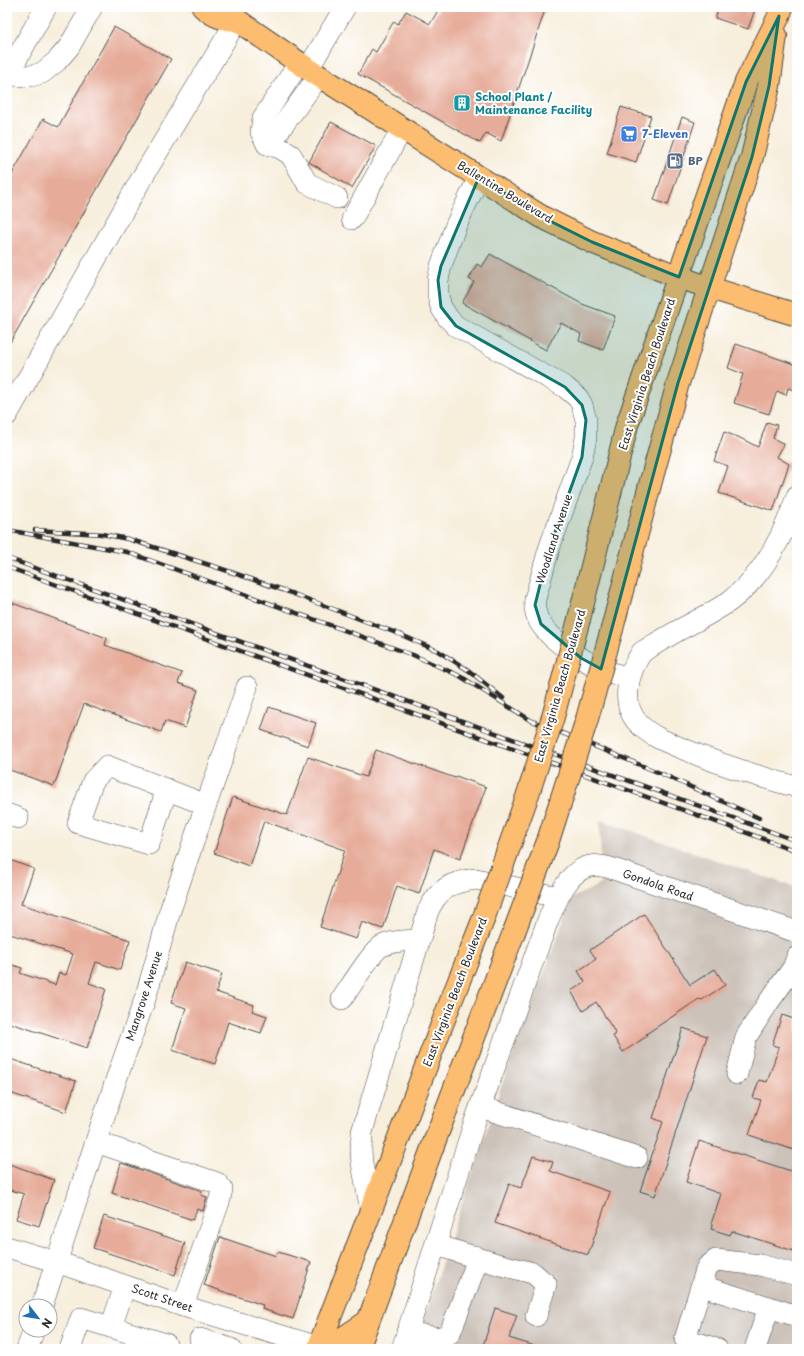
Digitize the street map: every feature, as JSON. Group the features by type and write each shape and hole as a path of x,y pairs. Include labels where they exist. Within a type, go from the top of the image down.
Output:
{"main road":[{"name":"Ballentine Boulevard","path":"203,7 213,15 225,19 233,13 309,69 402,129 542,216 592,242 679,277 797,315"},
{"name":"East Virginia Beach Boulevard","path":"319,1348 483,920 527,797 554,717 627,425 746,82 781,12"},
{"name":"East Virginia Beach Boulevard","path":"358,1349 440,1126 548,841 587,719 650,481 678,383 754,150 769,86 781,12"},
{"path":"319,1348 337,1342 368,1322"}],"street":[{"path":"46,7 7,76 31,76 42,73 57,61 69,47 92,7"},
{"path":"337,198 307,183 291,155 280,148 267,144 261,132 263,118 309,69 345,7"},
{"path":"7,415 143,176 233,13"},
{"path":"352,219 402,129"},
{"name":"Woodland Avenue","path":"479,178 456,225 441,266 438,280 438,294 442,307 448,318 456,326 565,387 578,398 582,405 586,420 586,438 582,457 549,549 534,605 541,624 571,651 603,669 629,678"},
{"path":"795,506 783,532 768,558 752,580 733,598 718,609 642,652 635,661 629,678 628,698 632,713 638,722 648,732 663,741 705,758 796,787"},
{"name":"Mangrove Avenue","path":"45,1298 144,999 170,911 247,687"},
{"path":"167,789 206,804"},
{"name":"Gondola Road","path":"558,898 569,880 578,871 590,866 600,866 628,874 797,932"},
{"path":"371,1211 362,1163 362,1132 419,940 428,911 434,898 451,885 463,880 476,879 558,898 548,920 481,1107 404,1341 440,1338 450,1333 475,1267 474,1256"},
{"path":"342,999 374,953 381,946 397,941 419,940"},
{"path":"736,1074 746,1037 793,968 797,957"},
{"path":"481,1107 637,1158"},
{"path":"96,1142 217,1183 222,1189 220,1199 183,1306"},
{"path":"436,1245 497,1264 533,1273 546,1284 536,1316"},
{"name":"Scott Street","path":"7,1247 57,1262 183,1306 239,1322 319,1348"},
{"path":"717,1349 686,1339 707,1267 716,1260 760,1265 797,1275"},
{"path":"111,1326 125,1286"},
{"path":"702,1286 797,1316"},
{"path":"755,1349 769,1307"},
{"path":"70,1349 81,1318 166,1344 164,1349"},
{"path":"200,1339 231,1349 239,1322"},
{"path":"27,1349 31,1338"}],"highlighted area":[{"path":"779,16 769,86 752,157 678,383 601,669 581,658 541,624 535,605 549,549 582,457 586,420 582,405 565,387 456,326 441,307 438,280 441,266 479,177 542,217 592,242 679,277 746,82"}],"shaded area":[{"path":"600,820 797,888 797,1349 413,1349 504,1078 572,898 601,884"}],"building":[{"name":"School Plant / Maintenance Facility","path":"440,7 546,7 501,141 486,133 480,143 358,74 372,49 376,52 394,21 398,24 406,11 430,24"},
{"path":"719,7 756,7 748,29 715,18"},
{"path":"114,27 171,59 7,348 7,183 43,119 58,127"},
{"name":"7-Eleven","path":"621,107 651,116 636,162 607,153"},
{"name":"BP","path":"682,117 695,122 668,205 654,200"},
{"path":"331,122 376,146 352,188 309,162"},
{"path":"490,254 582,304 615,316 603,350 579,341 581,334 561,323 546,350 462,303 474,282 469,279 477,264 482,267"},
{"path":"736,344 797,365 797,391 788,388 786,395 777,391 769,414 734,403 743,374 728,368"},
{"path":"767,422 777,425 773,438 784,444 777,457 789,464 773,511 719,493 728,466 714,461 724,432 758,447"},
{"path":"7,601 107,638 105,645 182,673 178,683 198,690 185,728 165,721 161,732 84,704 54,786 7,769"},
{"path":"269,707 316,723 308,746 261,730"},
{"path":"376,750 455,778 456,776 486,787 460,859 434,849 419,894 397,886 383,929 362,922 356,939 320,927 345,850 264,821 249,866 214,853 233,797 287,815 308,757 366,777"},
{"path":"7,859 34,869 21,904 130,940 120,970 96,962 89,983 106,989 87,1048 7,1022 7,963 22,968 20,973 55,985 59,973 66,975 73,954 7,933"},
{"path":"644,914 690,985 715,969 725,985 702,1000 699,999 646,1034 647,1036 623,1052 613,1036 616,1034 596,1002 583,1011 571,991 585,982 578,971 596,959 590,950"},
{"path":"185,962 222,974 216,992 254,1005 252,1011 267,1016 261,1033 228,1022 215,1064 172,1050 186,1008 171,1003"},
{"path":"782,1015 797,1020 797,1151 749,1135 761,1100 753,1098 759,1080 767,1082 779,1047 772,1045"},
{"path":"683,1028 707,1036 655,1196 640,1191 663,1122 653,1118"},
{"path":"7,1058 76,1081 66,1112 7,1092"},
{"path":"699,1141 797,1173 797,1252 732,1231 730,1235 711,1229 713,1224 711,1224 721,1194 686,1182"},
{"path":"533,1156 553,1162 550,1171 610,1192 588,1255 495,1223 509,1184 521,1188"},
{"path":"7,1163 54,1180 39,1226 16,1219 24,1194 7,1189"},
{"path":"121,1163 202,1191 201,1195 207,1197 203,1211 197,1209 193,1220 112,1193"},
{"path":"104,1216 185,1243 175,1275 93,1248"},
{"path":"220,1237 276,1256 278,1252 311,1262 293,1319 262,1309 263,1305 204,1285"},
{"path":"495,1308 517,1315 509,1338 538,1347 537,1349 482,1349"}],"railway":[{"path":"7,530 127,552 413,655 460,676 530,720 660,773 759,818"},
{"path":"35,530 102,534 128,539 283,590 399,634 438,651 468,670 503,698"},
{"path":"7,558 797,841"},
{"path":"7,567 797,851"}],"place":[{"name":"School Plant / Maintenance Facility","path":"462,103"},
{"name":"7-Eleven","path":"629,134"},
{"name":"BP","path":"675,161"}]}
